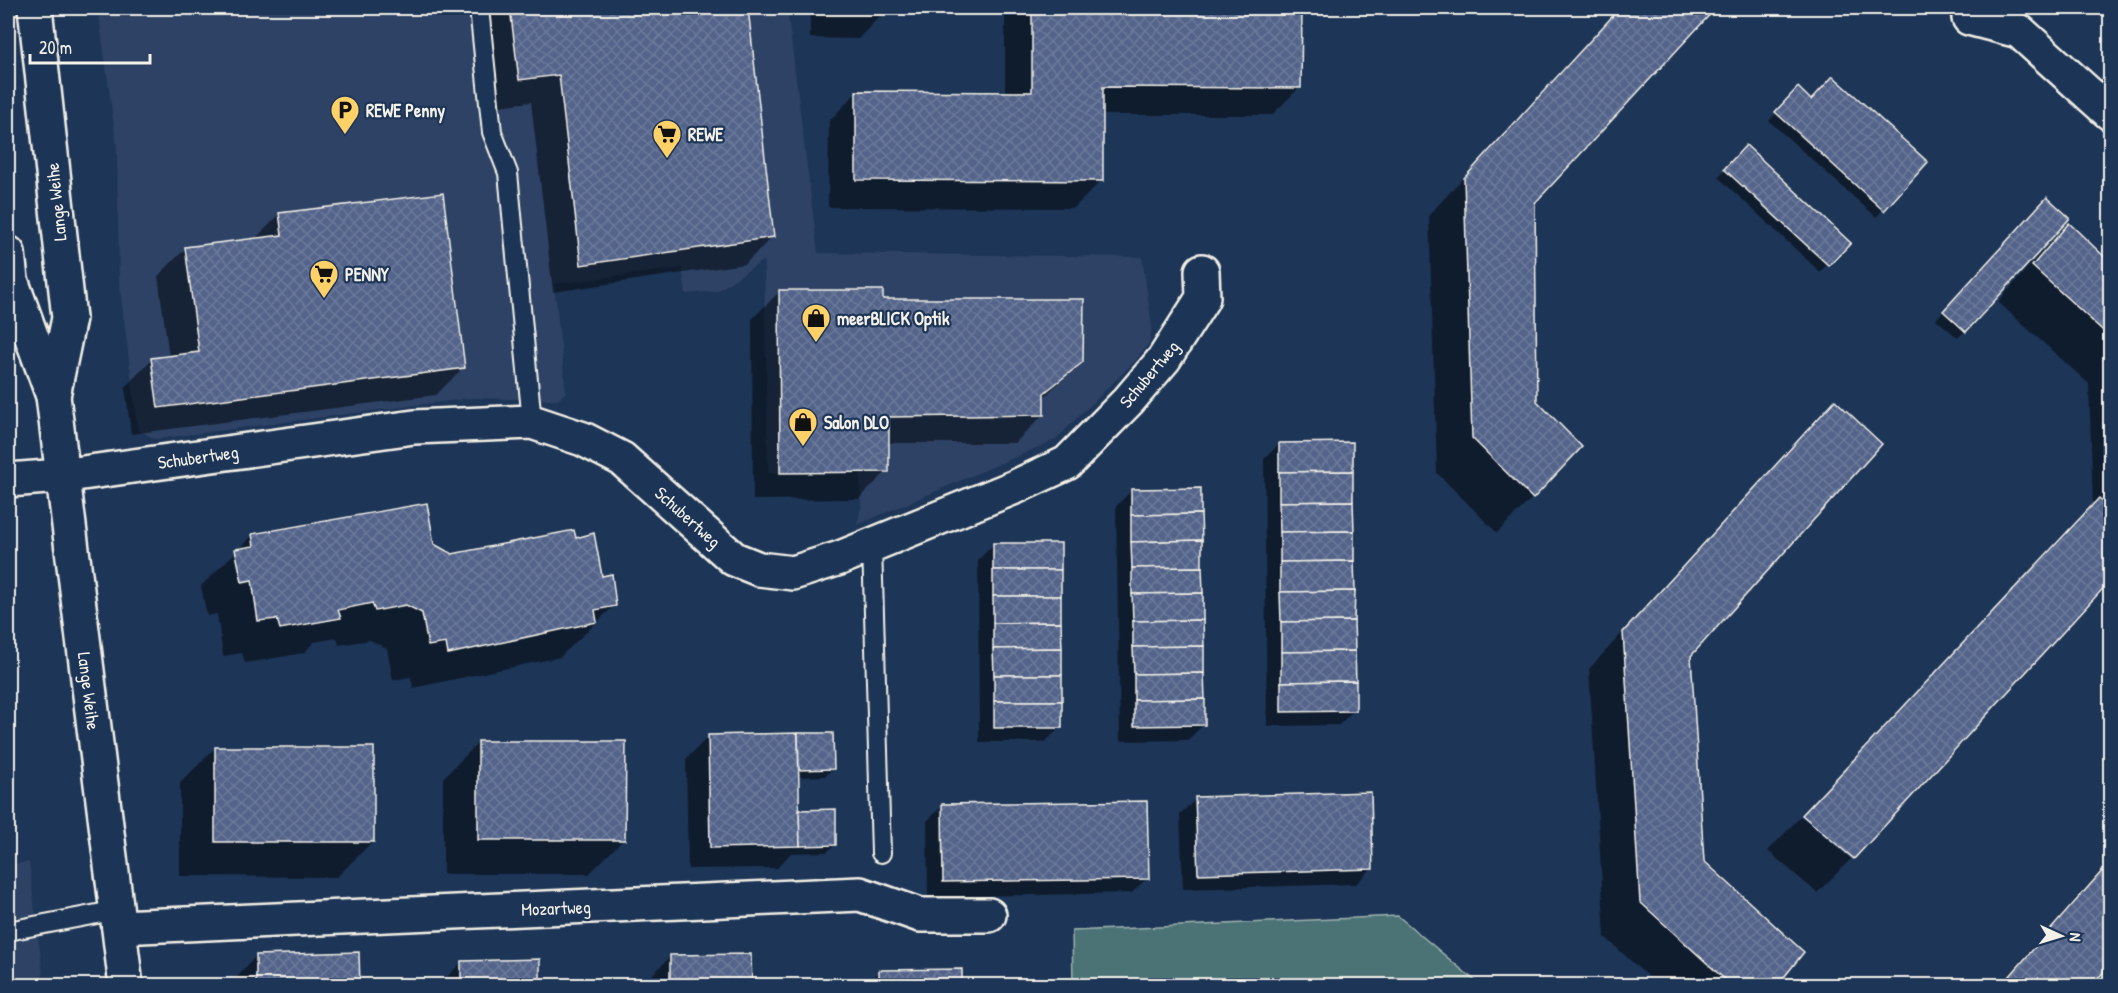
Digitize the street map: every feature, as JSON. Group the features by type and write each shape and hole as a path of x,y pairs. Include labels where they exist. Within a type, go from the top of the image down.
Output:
{"street":[{"name":"Lange Weihe","path":"35,8 69,318 52,396"},
{"path":"1969,18 2019,31 2110,112"},
{"name":"Lange Weihe","path":"8,253 11,280 52,396 126,986"},
{"name":"Schubertweg","path":"8,480 61,476 414,427 532,422 583,439 622,459 734,559 759,569 793,573 819,566 872,545 1015,487 1067,463 1129,400 1164,359 1203,298 1202,271"},
{"name":"Mozartweg","path":"118,918 861,894 920,915 989,915"}],"lane":[{"path":"479,8 492,132 508,173 532,422"},
{"path":"872,545 881,853"},
{"path":"8,931 118,918"}],"shaded area":[{"path":"98,8 787,8 818,253 1142,257 1152,327 1149,343 1134,362 1055,440 857,525 861,508 860,472 768,473 764,260 717,291 686,294 682,268 554,284 566,392 558,400 472,398 155,439 138,430 119,281 117,148"},
{"path":"29,862 44,985 8,986 8,865"}],"green space":[{"path":"1398,916 1480,985 1073,985 1072,931"}],"building":[{"name":"REWE","path":"510,8 748,8 774,237 581,265 559,75 519,80"},
{"path":"837,8 887,8 887,12 837,11"},
{"path":"1032,8 1302,8 1301,88 1103,87 1103,181 856,180 856,91 1032,92"},
{"path":"1620,8 1716,8 1535,203 1537,401 1582,447 1533,499 1472,438 1464,178"},
{"path":"1833,76 1928,162 1884,211 1775,112 1798,87 1811,100"},
{"path":"1746,145 1851,243 1829,266 1724,169"},
{"name":"PENNY","path":"443,193 465,368 158,408 151,358 199,352 185,247 282,235 279,213"},
{"path":"2047,197 2070,218 1966,332 1943,311"},
{"path":"2069,223 2110,262 2110,337 2032,266"},
{"path":"779,290 883,290 883,299 1084,299 1083,362 1044,393 1044,415 889,417 889,472 780,473"},
{"path":"1835,400 1882,444 1691,656 1704,861 1804,952 1777,986 1732,986 1640,902 1623,632"},
{"path":"1353,442 1353,471 1279,472 1279,443"},
{"path":"1353,471 1353,501 1279,502 1279,472"},
{"path":"1201,488 1201,514 1131,515 1131,489"},
{"path":"2099,498 2110,507 2110,581 1854,859 1802,815"},
{"path":"1353,501 1354,531 1280,532 1279,502"},
{"path":"427,503 434,544 452,554 574,530 576,538 594,533 602,576 612,574 616,606 595,610 597,622 448,654 446,643 428,646 422,613 406,605 375,611 372,603 338,610 341,618 280,629 277,619 258,621 252,580 242,582 235,549 254,546 252,534"},
{"path":"1201,514 1202,540 1131,542 1131,515"},
{"path":"1354,531 1354,561 1280,562 1280,532"},
{"path":"1202,540 1202,567 1132,568 1131,542"},
{"path":"993,543 1061,543 1061,570 993,570"},
{"path":"1354,561 1355,591 1280,592 1280,562"},
{"path":"1202,567 1203,593 1132,594 1132,568"},
{"path":"993,570 1061,570 1061,596 993,596"},
{"path":"1355,591 1354,621 1281,622 1280,592"},
{"path":"1203,593 1203,620 1133,621 1132,594"},
{"path":"993,596 1061,596 1061,622 993,623"},
{"path":"1203,620 1204,646 1133,647 1133,621"},
{"path":"1354,621 1355,651 1281,652 1281,622"},
{"path":"1061,622 1062,648 993,649 993,623"},
{"path":"1204,646 1204,673 1134,674 1133,647"},
{"path":"1062,648 1062,675 994,675 993,649"},
{"path":"1355,651 1356,681 1281,682 1281,652"},
{"path":"1204,673 1205,699 1134,700 1134,674"},
{"path":"994,675 1062,675 1062,701 994,701"},
{"path":"1356,681 1356,711 1281,712 1281,682"},
{"path":"1205,699 1205,725 1134,726 1134,700"},
{"path":"994,701 1062,701 1062,728 994,728"},
{"path":"798,733 800,846 710,848 708,735"},
{"path":"798,733 833,733 834,769 799,770"},
{"path":"478,741 626,741 625,840 478,840"},
{"path":"215,747 374,747 374,842 215,842"},
{"path":"1371,792 1373,869 1198,874 1195,797"},
{"path":"1147,801 1149,879 943,882 942,804"},
{"path":"836,809 836,845 800,846 799,810"},
{"path":"2110,862 2110,965 2091,986 2001,986"},
{"path":"359,952 360,986 256,986 256,955"},
{"path":"751,954 752,986 670,986 670,955"},
{"path":"540,959 540,986 461,986 461,961"},
{"path":"962,969 962,986 879,986 879,970"}],"place":[{"name":"REWE Penny","path":"345,136"},
{"name":"REWE","path":"667,160"},
{"name":"PENNY","path":"324,300"},
{"name":"meerBLICK Optik","path":"816,344"},
{"name":"Salon DLO","path":"803,448"}]}
